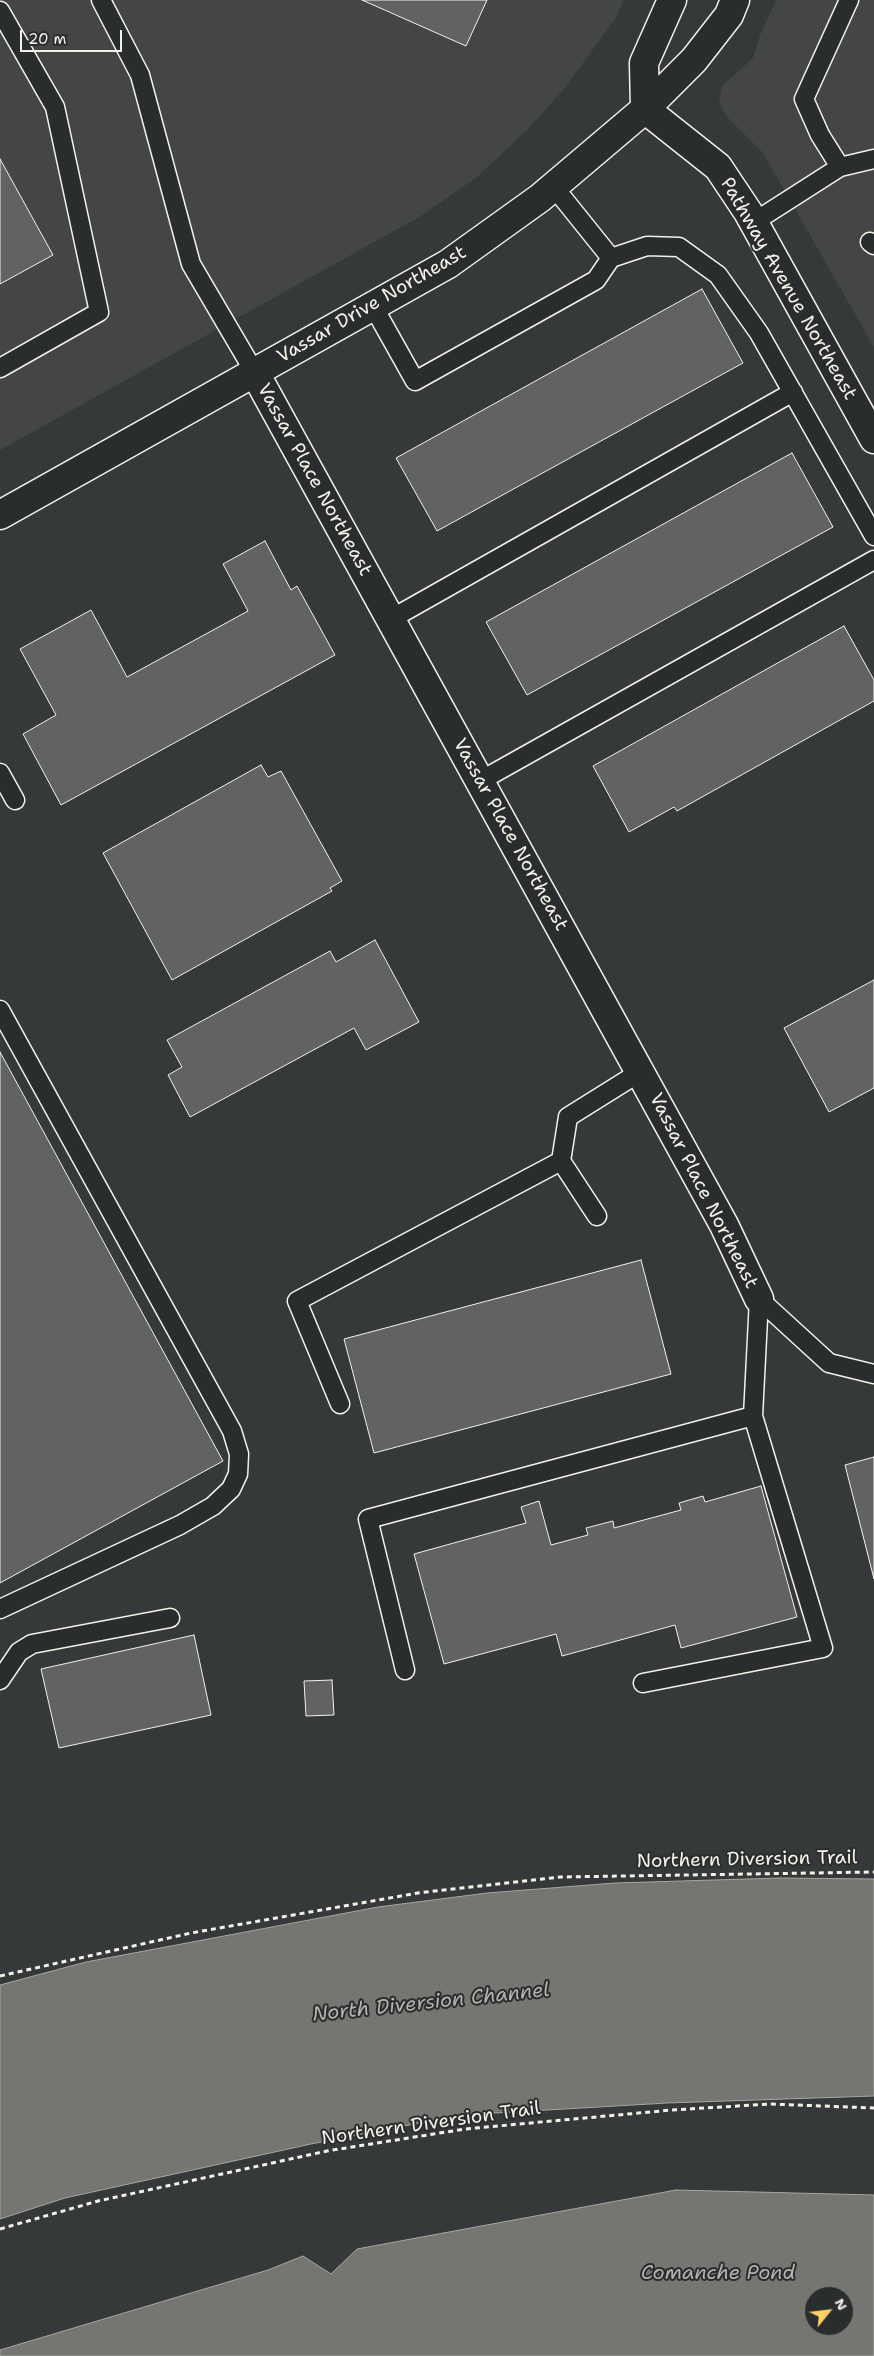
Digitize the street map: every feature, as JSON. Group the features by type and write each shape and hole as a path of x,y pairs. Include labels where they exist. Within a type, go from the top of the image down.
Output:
{"street":[{"path":"645,109 644,63 672,0"},
{"name":"Vassar Drive Northeast","path":"0,515 448,264 554,187 645,109 694,60 729,15 735,0"},
{"name":"Pathway Avenue Northeast","path":"645,109 718,167 754,222 866,407 874,439"},
{"name":"Vassar Place Northeast","path":"255,373 724,1224 759,1300"}],"lane":[{"path":"101,0 140,75 191,264 255,373"},
{"path":"840,167 820,135 804,99 849,0"},
{"path":"0,11 54,107 99,312 0,368"},
{"path":"754,222 840,167 874,159"},
{"path":"554,187 611,258"},
{"path":"373,306 415,381 596,280 611,258 647,246 678,247 718,275 759,333 874,536"},
{"path":"391,619 792,392"},
{"path":"480,781 874,560"},
{"path":"0,773 15,800"},
{"path":"0,1010 232,1431 239,1454 238,1474 232,1489 213,1506 180,1525 0,1609"},
{"path":"597,1216 561,1161 568,1118 640,1072"},
{"path":"340,1404 297,1301 561,1161"},
{"path":"759,1300 829,1363 874,1374"},
{"path":"643,1683 823,1648 753,1416 759,1300"},
{"path":"405,1670 368,1519 753,1416"},
{"path":"0,1680 19,1652 32,1644 170,1618"}],"path":[{"name":"Northern Diversion Trail","path":"0,1976 191,1933 418,1893 561,1878 874,1872"},
{"name":"Northern Diversion Trail","path":"0,2229 98,2201 327,2151 464,2129 672,2110 761,2105 874,2108"}],"shaded area":[{"path":"0,0 624,0 615,19 564,89 527,130 477,177 421,216 0,450"},
{"path":"776,0 874,0 874,347 763,153 726,116 719,102 722,86 753,58 760,35"}],"water":[{"name":"North Diversion Channel","path":"780,1878 874,1879 874,2096 667,2103 461,2115 311,2144 65,2198 0,2219 0,1985 86,1962 378,1907 487,1893 615,1883"},
{"name":"Comanche Pond","path":"676,2190 874,2195 874,2356 0,2356 0,2350 268,2270 303,2256 331,2274 357,2249"}],"building":[{"path":"362,0 487,0 466,46"},
{"path":"0,159 53,255 0,284"},
{"path":"702,289 743,363 437,531 396,458"},
{"path":"792,453 833,527 527,695 486,622"},
{"path":"265,541 291,590 297,586 335,655 61,805 23,734 56,715 20,649 91,610 127,677 248,611 223,564"},
{"path":"844,626 874,680 874,701 677,811 674,807 629,832 593,766"},
{"path":"261,765 268,777 281,771 342,881 330,888 332,891 172,980 103,853"},
{"path":"375,940 419,1022 366,1050 354,1028 190,1117 168,1075 182,1067 167,1040 330,951 336,962"},
{"path":"874,980 874,1088 829,1112 784,1028"},
{"path":"0,1052 223,1461 0,1583"},
{"path":"641,1260 671,1374 374,1453 344,1339"},
{"path":"874,1457 874,1579 845,1465"},
{"path":"761,1486 797,1617 681,1648 675,1625 562,1656 556,1634 444,1664 414,1554 526,1523 521,1507 539,1501 551,1545 588,1535 586,1528 613,1521 614,1528 681,1510 679,1503 703,1496 705,1502"},
{"path":"194,1635 211,1715 59,1748 41,1669"},
{"path":"332,1680 334,1715 306,1716 304,1681"}]}
